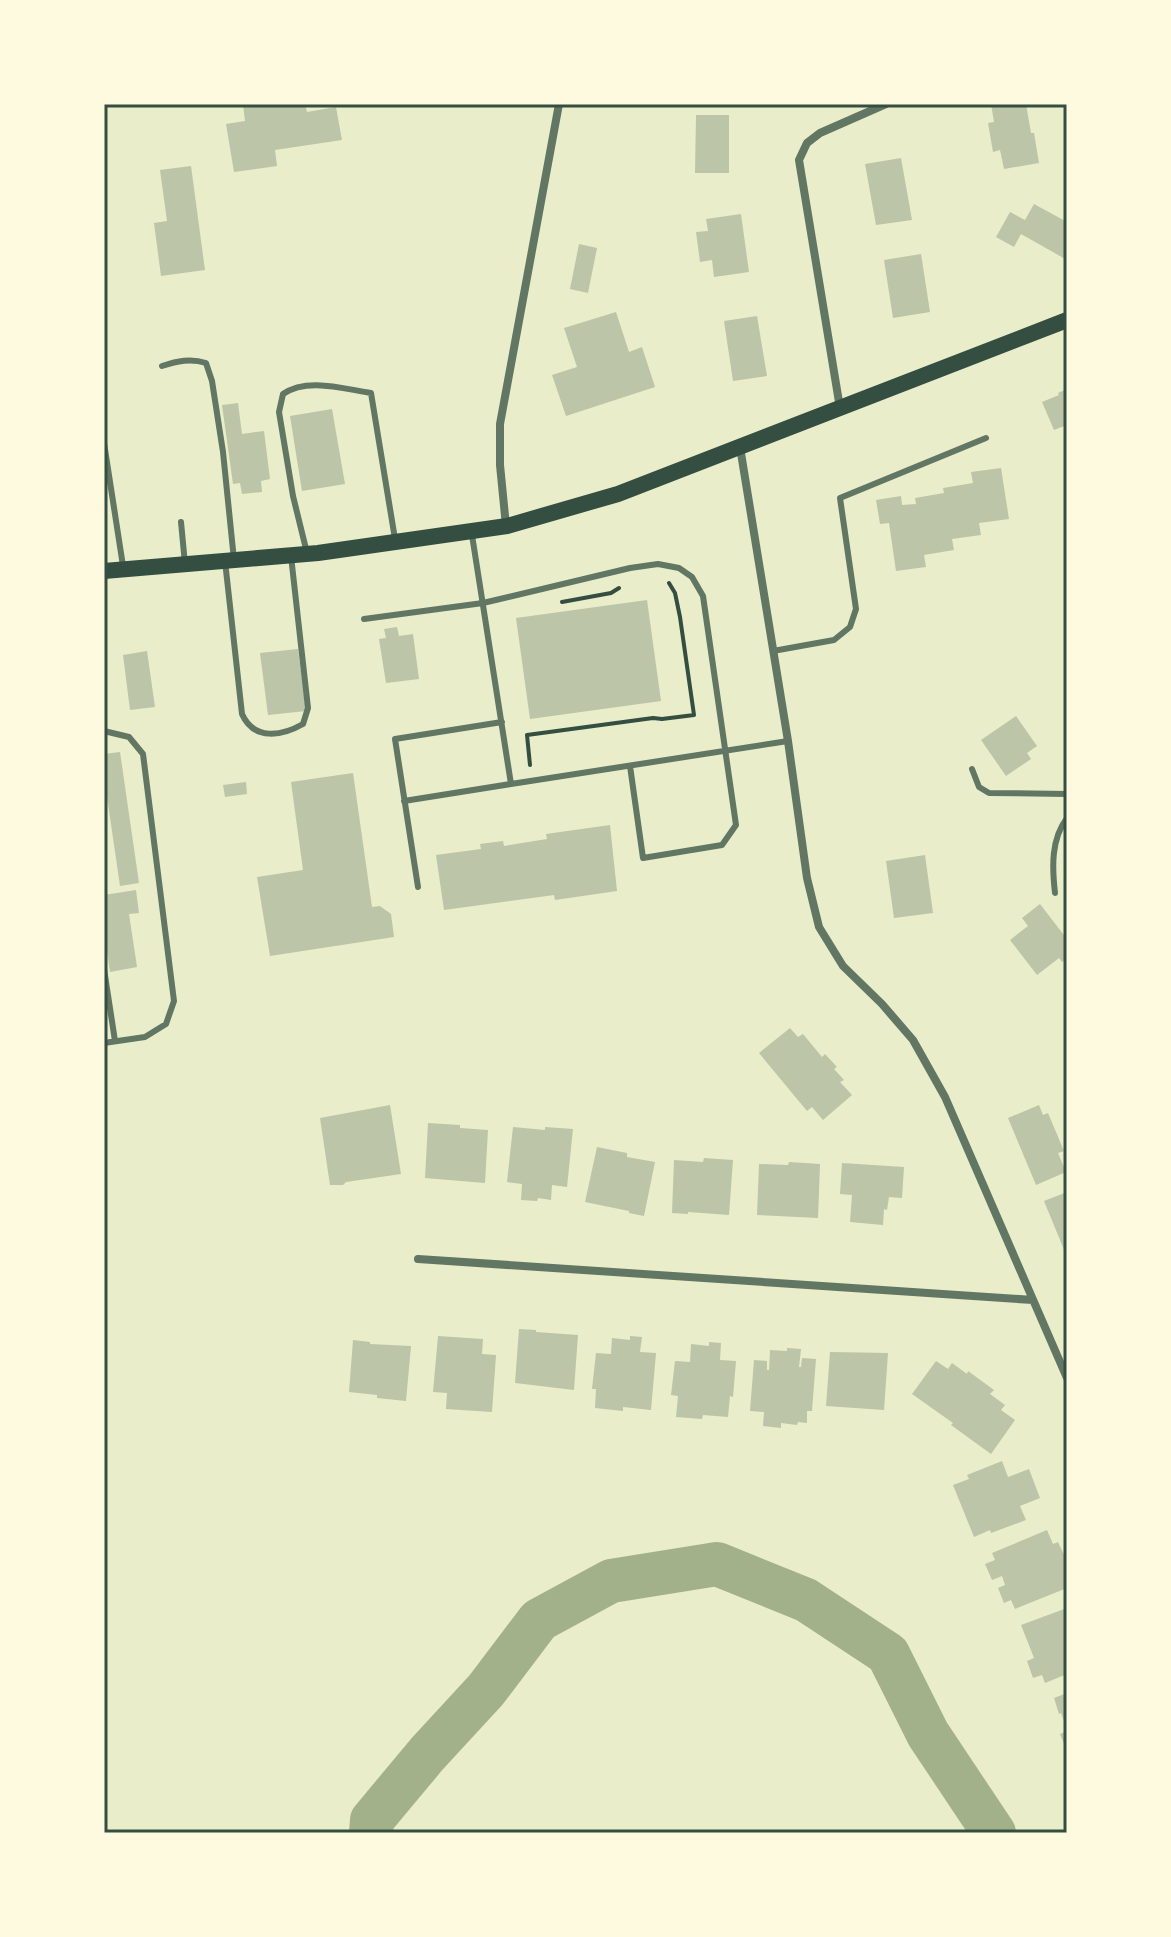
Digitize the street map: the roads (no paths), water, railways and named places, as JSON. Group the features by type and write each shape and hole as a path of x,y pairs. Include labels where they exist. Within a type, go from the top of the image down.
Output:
{"main road":[{"path":"104,571 299,554 507,526 618,494 1067,320"}],"street":[{"path":"507,526 500,465 500,424 559,104"},
{"path":"840,409 799,160 807,143 820,133 886,104"},
{"path":"740,446 807,878 819,927 843,966 913,1040 945,1097 1067,1378"},
{"path":"418,1259 1033,1300"}],"lane":[{"path":"162,366 196,360 206,363 212,381 223,452 242,714 252,728 268,735 289,732 303,724 308,708 299,554 279,412 283,394 291,388 313,385 371,393 396,542"},
{"path":"773,651 834,640 850,627 856,609 840,498 986,438"},
{"path":"104,443 106,473 124,569"},
{"path":"181,522 185,564"},
{"path":"472,532 511,784"},
{"path":"364,619 483,603 630,568 658,564 679,568 692,577 703,596 736,825 722,845 643,858 630,766"},
{"path":"418,887 395,739 502,722"},
{"path":"104,731 129,737 143,754 174,1001 166,1024 145,1037 104,1043"},
{"path":"404,801 788,741"},
{"path":"972,769 979,787 989,793 1067,794"},
{"path":"1055,893 1053,852 1059,830 1067,818"},
{"path":"104,969 115,1041"}],"waterway":[{"path":"371,1833 372,1820 486,1690 539,1620 611,1581 717,1564 806,1600 888,1654 928,1734 994,1833"}]}
